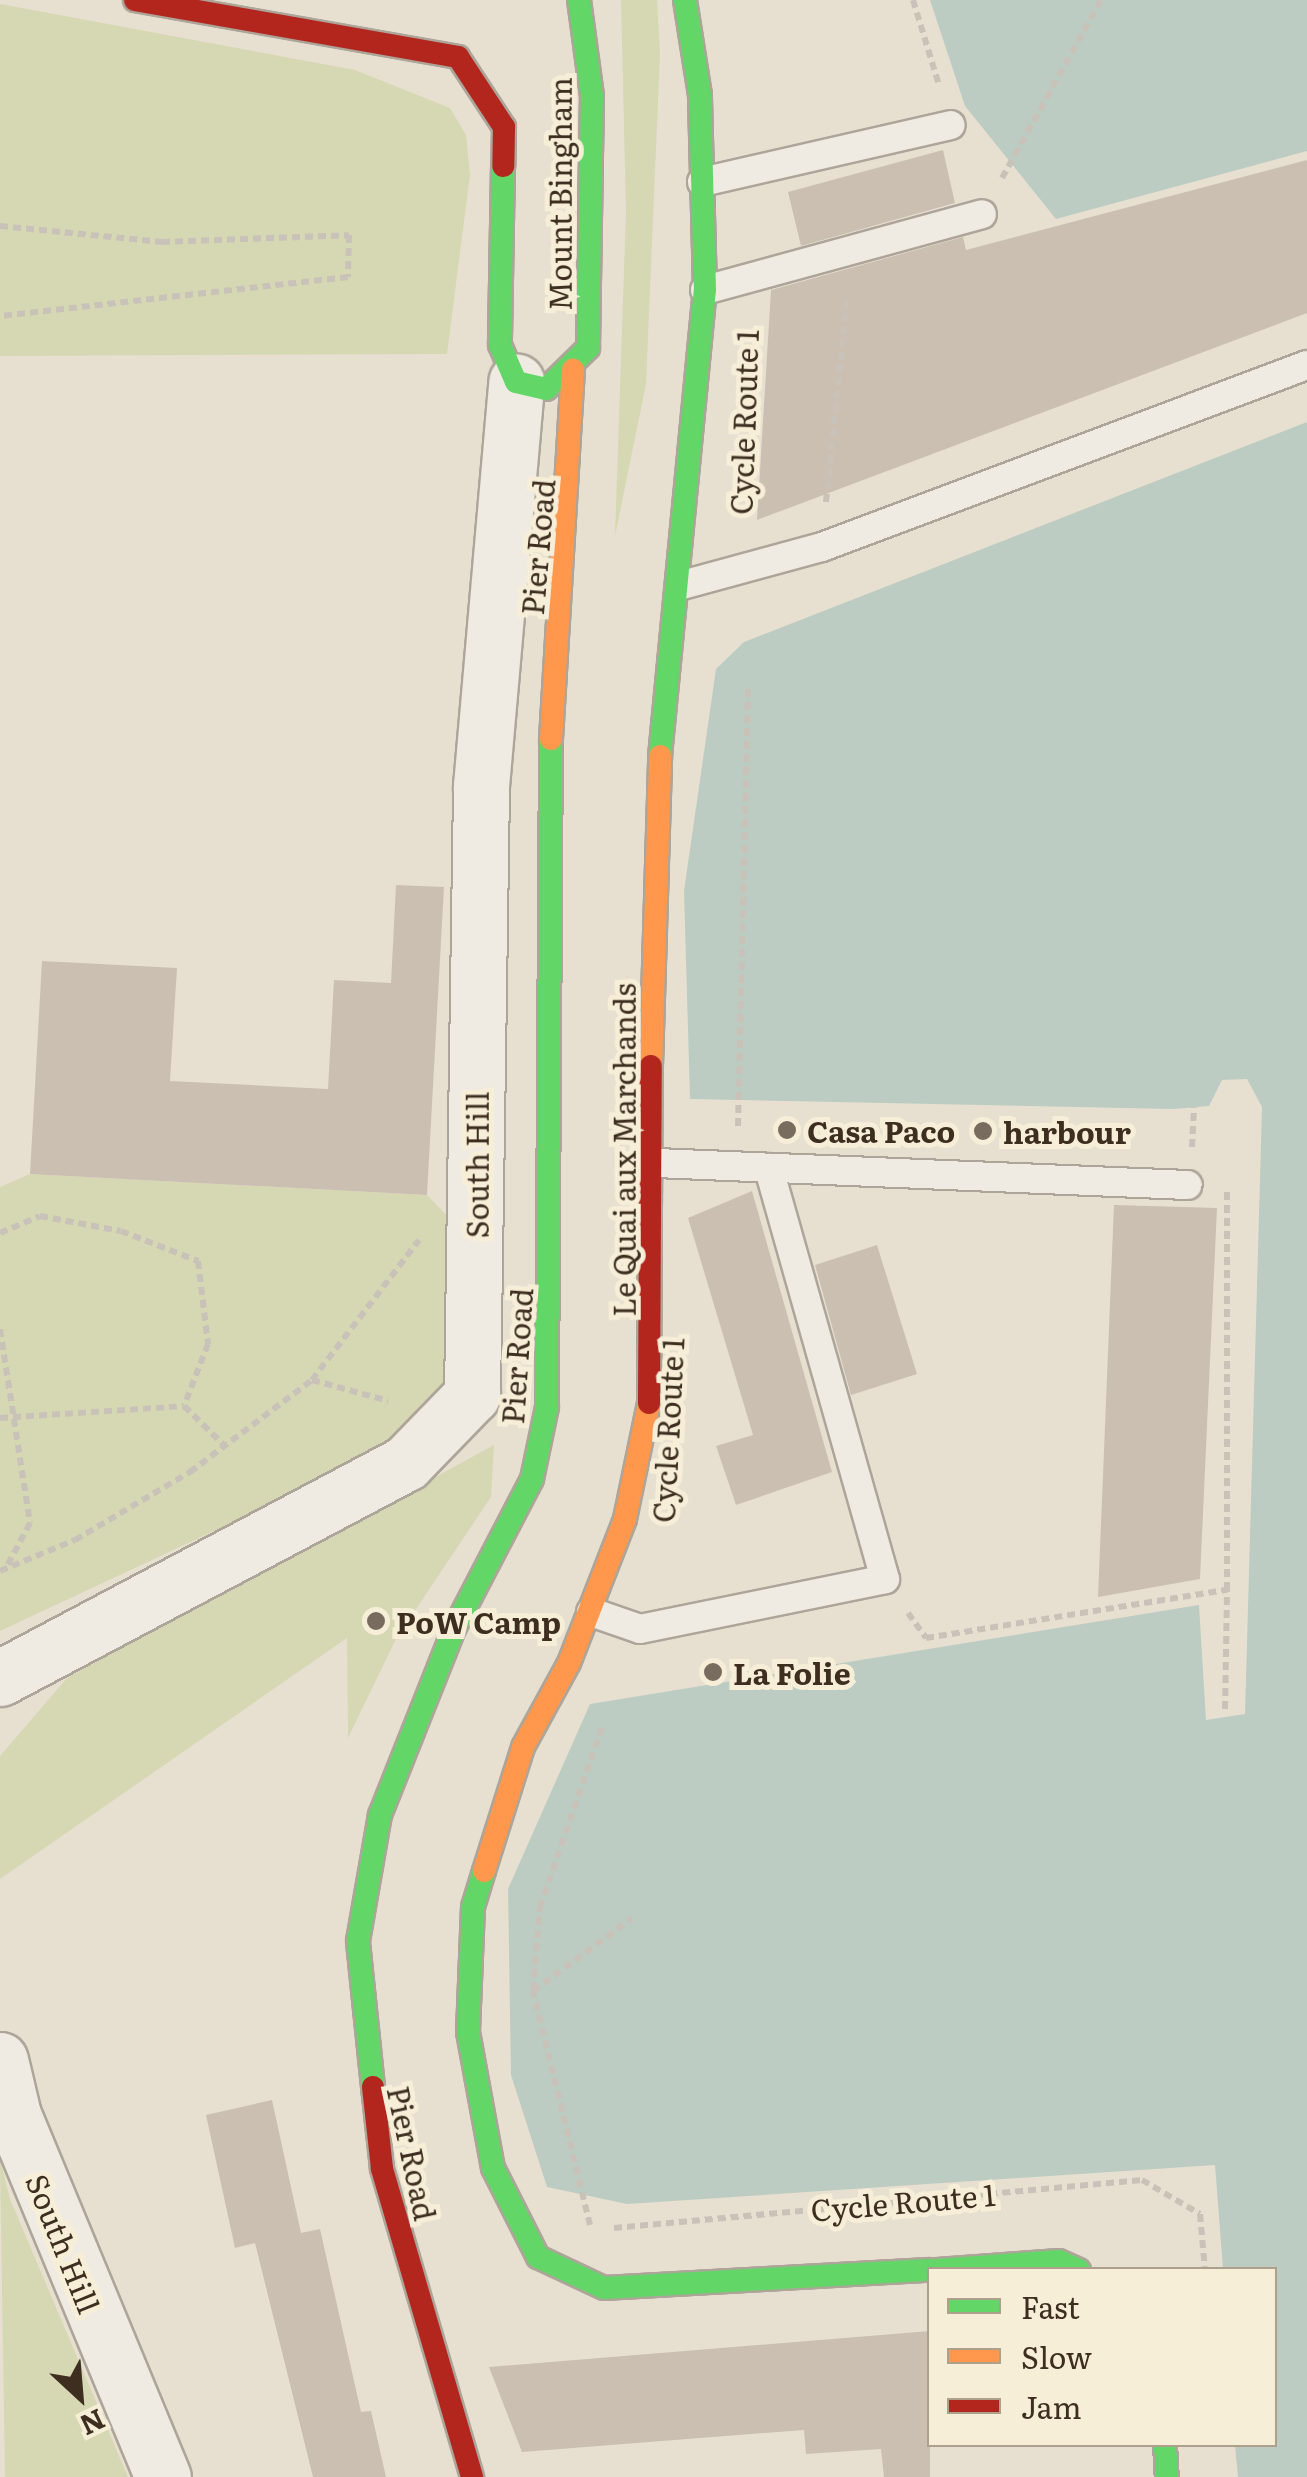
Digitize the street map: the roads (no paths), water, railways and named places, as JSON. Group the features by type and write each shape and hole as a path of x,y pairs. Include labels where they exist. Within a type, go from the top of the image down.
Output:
{"main road":[{"name":"Mount Bingham","path":"135,0 458,57 504,127 500,345 516,382"},
{"name":"Mount Bingham","path":"573,370 588,348 594,277 592,96 579,0"},
{"name":"Le Quai aux Marchands","path":"685,0 702,182 705,290 682,585 653,829 656,1164 649,1420 591,1612 523,1748 473,1907 466,1960 468,2032 492,2168 538,2258 604,2288 927,2270"},
{"path":"516,382 546,390 573,370"},
{"name":"Pier Road","path":"472,2477 382,2169 358,1941 380,1815 455,1627 532,1479 547,1407 556,1095 551,745 573,370"},
{"path":"983,2267 1060,2262 1072,2267"},
{"path":"1165,2447 1168,2477"}],"street":[{"name":"South Hill","path":"0,1678 406,1463 448,1428 472,1395 481,786 516,382"},
{"name":"South Hill","path":"0,2060 20,2133 163,2477"}],"lane":[{"path":"702,182 951,125"},
{"path":"705,290 982,214"},
{"path":"682,585 822,547 1307,365"},
{"path":"656,1164 1188,1185"},
{"path":"591,1612 640,1629 885,1579 874,1525 769,1168"}],"place":[{"name":"Casa Paco","path":"787,1130"},
{"name":"harbour","path":"983,1131"},
{"name":"PoW Camp","path":"376,1621"},
{"name":"La Folie","path":"713,1672"}]}
